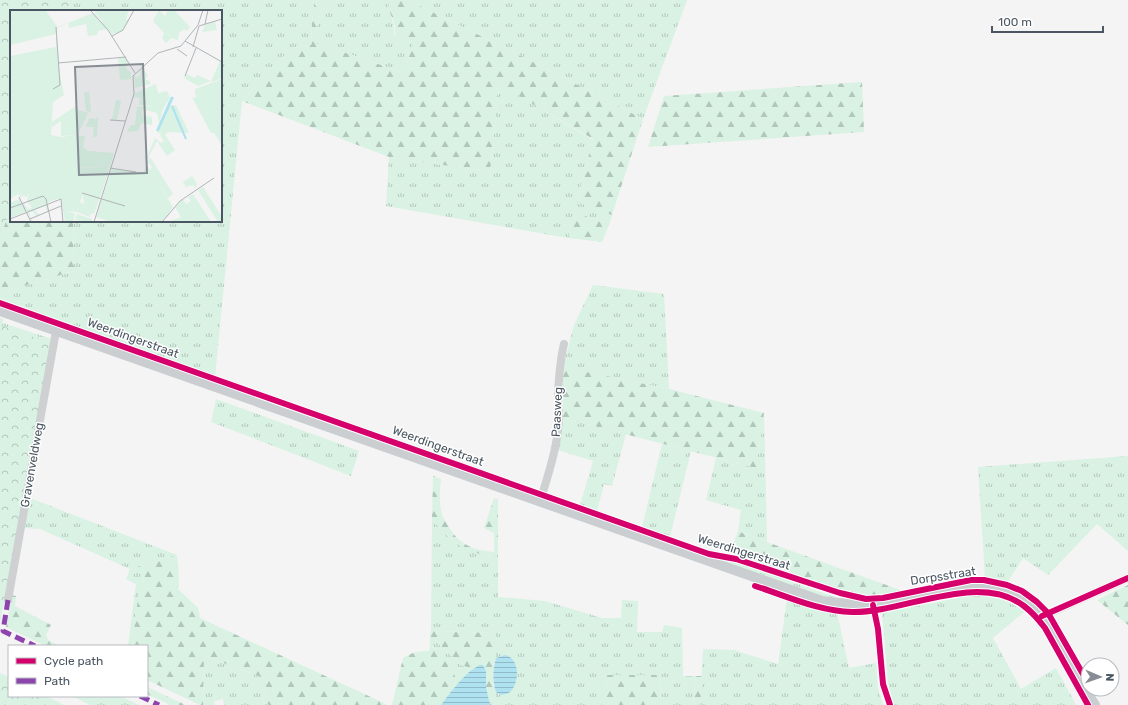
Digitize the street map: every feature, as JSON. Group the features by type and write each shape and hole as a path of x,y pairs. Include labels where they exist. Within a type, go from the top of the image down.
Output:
{"main road":[{"name":"Weerdingerstraat","path":"0,311 822,601 851,605 873,604"},
{"name":"Dorpsstraat","path":"873,604 962,588 987,587 1003,590 1015,595 1028,602 1043,616 1095,705"}],"street":[{"name":"Gravenveldweg","path":"8,600 56,331"},
{"name":"Paasweg","path":"540,502 557,432 560,370 564,344"},
{"path":"1043,616 1128,578"}],"green space":[{"path":"0,0 70,0 70,10 10,10 10,210 0,238"},
{"path":"68,0 317,0 312,22 312,44 290,49 242,101 215,377 0,301 0,293 74,271 73,222 222,222 222,10 68,10"},
{"path":"317,0 334,0 332,3 323,1 316,31 317,44 404,73 413,44 396,38 395,26 390,14 389,1 408,0 643,119 612,215 577,202 593,139 499,84 490,172 389,157 242,101 290,49 312,44 312,22"},
{"path":"334,0 391,0 389,1 389,6 394,26 394,35 413,44 404,73 320,44 316,44 316,31 323,1 332,3"},
{"path":"408,0 687,0 643,119"},
{"path":"862,82 864,132 648,147 664,96"},
{"path":"499,83 593,140 577,201 612,215 609,225 575,212 568,238 386,206 389,157 490,172"},
{"path":"10,210 10,222 73,222 74,271 0,293 0,237"},
{"path":"575,212 609,225 602,242 568,238"},
{"path":"593,285 664,294 669,389 563,367 574,325"},
{"path":"0,304 211,378 209,381 0,307"},
{"path":"0,318 3,319 2,326 51,343 0,624"},
{"path":"0,322 52,339 52,344 0,326"},
{"path":"563,367 669,389 764,413 756,468 563,418"},
{"path":"216,399 359,451 351,476 211,422"},
{"path":"764,413 767,542 738,531 741,510 706,500 716,458 756,468"},
{"path":"563,418 626,434 612,486 604,484 597,511 580,505 593,461 558,450"},
{"path":"662,444 691,451 670,537 642,527"},
{"path":"1128,456 1128,551 1097,524 1048,575 1023,558 1007,583 985,578 978,467"},
{"path":"433,476 441,479 440,502 444,519 457,538 468,546 494,552 494,533 484,528 494,498 498,499 498,557 471,552 461,547 440,529 432,518"},
{"path":"30,498 177,555 131,569 142,573 144,576 138,598 132,645 128,645 136,584 126,579 130,569 40,529 24,528"},
{"path":"432,518 446,534 460,545 477,552 498,557 498,597 545,601 602,618 621,618 622,600 638,601 637,632 662,632 664,625 682,628 683,676 696,676 693,705 660,705 661,675 603,675 602,705 496,705 496,692 501,695 501,656 496,658 496,633 431,631"},
{"path":"738,531 903,591 882,595 856,594 729,555"},
{"path":"177,555 179,579 178,589 198,608 200,618 386,705 269,705 263,702 267,679 204,656 203,705 200,705 148,680 148,645 132,645 138,598 144,576 142,573 130,569"},
{"path":"703,555 736,562 840,599 822,596"},
{"path":"1128,585 1128,625 1097,600"},
{"path":"12,595 16,596 15,606 51,625 46,635 48,640 58,645 44,645 6,627"},
{"path":"973,595 988,596 1006,600 1024,612 993,638 1021,689 1056,668 1076,705 894,705 888,683 882,613"},
{"path":"787,598 818,609 837,612 849,668 876,663 878,688 883,705 700,705 703,649 734,650 778,664"},
{"path":"431,631 496,633 496,658 493,683 496,692 496,705 490,705 486,687 486,676 477,666 474,669 461,665 430,636"},
{"path":"430,636 461,665 474,669 456,686 454,672 435,648 430,646"},
{"path":"430,646 441,654 450,665 454,673 456,686 441,705 392,705 403,658 416,652 429,651"},
{"path":"204,656 267,679 263,702 269,705 224,705 223,699 214,701 215,705 203,705"},
{"path":"0,673 8,677 8,697 48,697 64,705 0,705"},
{"path":"602,675 661,675 660,705 602,705"},
{"path":"696,676 703,676 700,705 693,705"},
{"path":"148,687 186,705 170,705 148,694"},
{"path":"74,697 122,697 139,705 90,705"}],"water":[{"path":"505,655 514,661 517,677 516,683 510,692 501,695 496,692 493,680 496,658"},
{"path":"480,665 483,665 486,671 486,687 490,705 441,705 464,677"}],"marked path":[{"path":"8,600 3,631 33,645"},
{"path":"142,697 159,705"}],"cycle path":[{"path":"0,303 709,554 736,559 840,593 866,599 883,598 971,580 984,580 1007,585 1022,591 1037,602 1048,613 1080,669"},
{"path":"1042,616 1128,578"},
{"path":"755,586 815,606 852,612 872,611 940,596 963,593 985,592 1006,596 1027,608 1045,628 1088,705"},
{"path":"873,605 878,629 883,684 890,705"}]}
